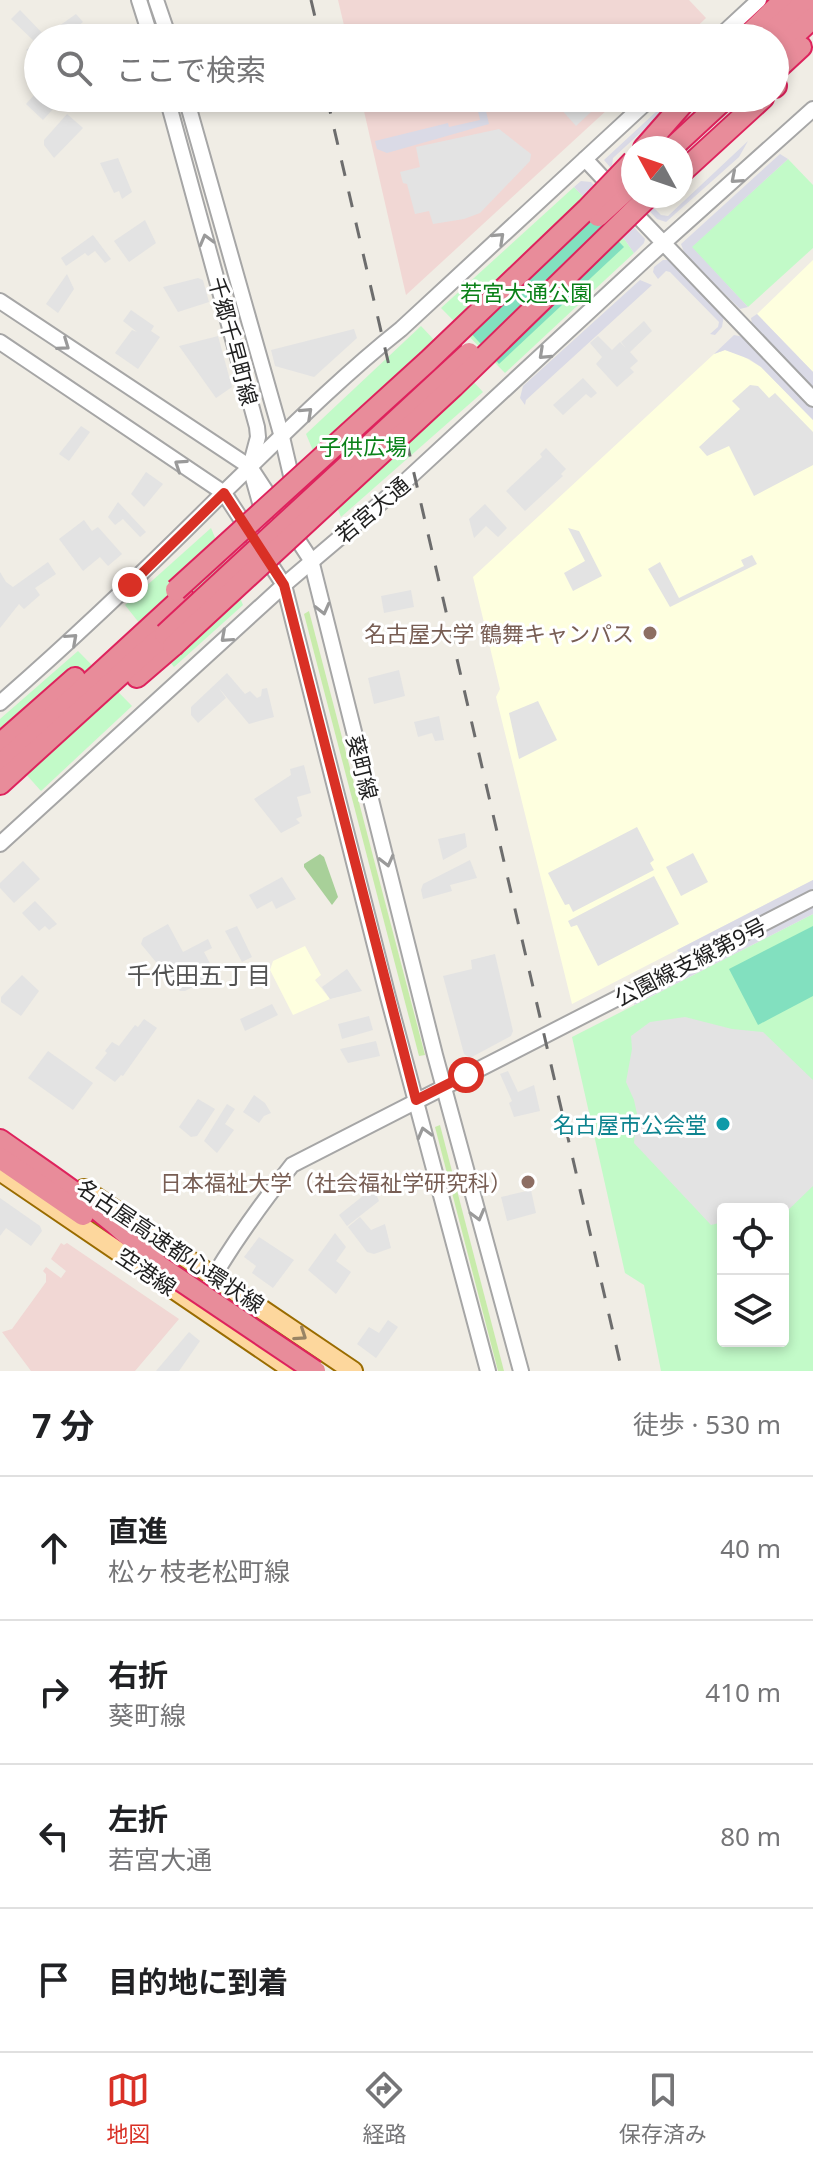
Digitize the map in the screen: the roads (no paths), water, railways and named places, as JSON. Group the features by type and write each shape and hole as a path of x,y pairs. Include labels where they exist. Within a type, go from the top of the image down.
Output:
{"highway":[{"path":"759,24 784,0"},
{"path":"781,24 808,0"},
{"path":"789,40 813,18"},
{"path":"789,58 813,37"},
{"path":"789,74 813,53"},
{"path":"655,136 676,112"},
{"path":"685,136 711,112"},
{"path":"693,147 732,112"},
{"path":"693,155 734,112"},
{"path":"693,158 746,112"},
{"path":"0,744 180,593 431,364 621,174"},
{"path":"0,765 180,593 621,195"},
{"path":"0,783 85,721 164,654 453,387 628,208"},
{"path":"554,282 635,208"},
{"path":"554,282 642,208"},
{"path":"0,1140 107,1217 138,1242 159,1266"},
{"name":"名古屋高速都心環状線","path":"0,1158 315,1371"}],"main road":[{"name":"空港線","path":"0,1131 353,1371"},
{"name":"空港線","path":"0,1171 294,1371"}],"street":[{"path":"139,0 147,24"},
{"path":"156,0 164,24"},
{"path":"733,24 759,0"},
{"name":"若宮大通","path":"0,844 311,560 397,489 813,109"},
{"name":"千郷千早町線","path":"171,112 257,427 258,437 250,467 284,585"},
{"name":"千郷千早町線","path":"190,112 282,437 311,560"},
{"path":"0,703 102,612 282,437 636,112"},
{"path":"585,159 813,399"},
{"name":"葵町線","path":"0,301 250,467 311,560 443,1086 521,1371"},
{"name":"葵町線","path":"0,342 224,493 284,585 488,1371"},
{"name":"公園線支線第9号","path":"198,1305 213,1276 292,1165 813,898"}],"railway":[{"path":"311,0 317,24"},
{"path":"330,112 622,1371"}],"place":[{"name":"名古屋大学 鶴舞キャンパス","path":"650,633"},
{"name":"名古屋市公会堂","path":"723,1124"},
{"name":"日本福祉大学（社会福祉学研究科）","path":"528,1182"}],"district":[{"name":"千代田五丁目","path":"199,974"}],"park label":[{"name":"若宮大通公園","path":"526,292"},
{"name":"子供広場","path":"363,446"}]}
